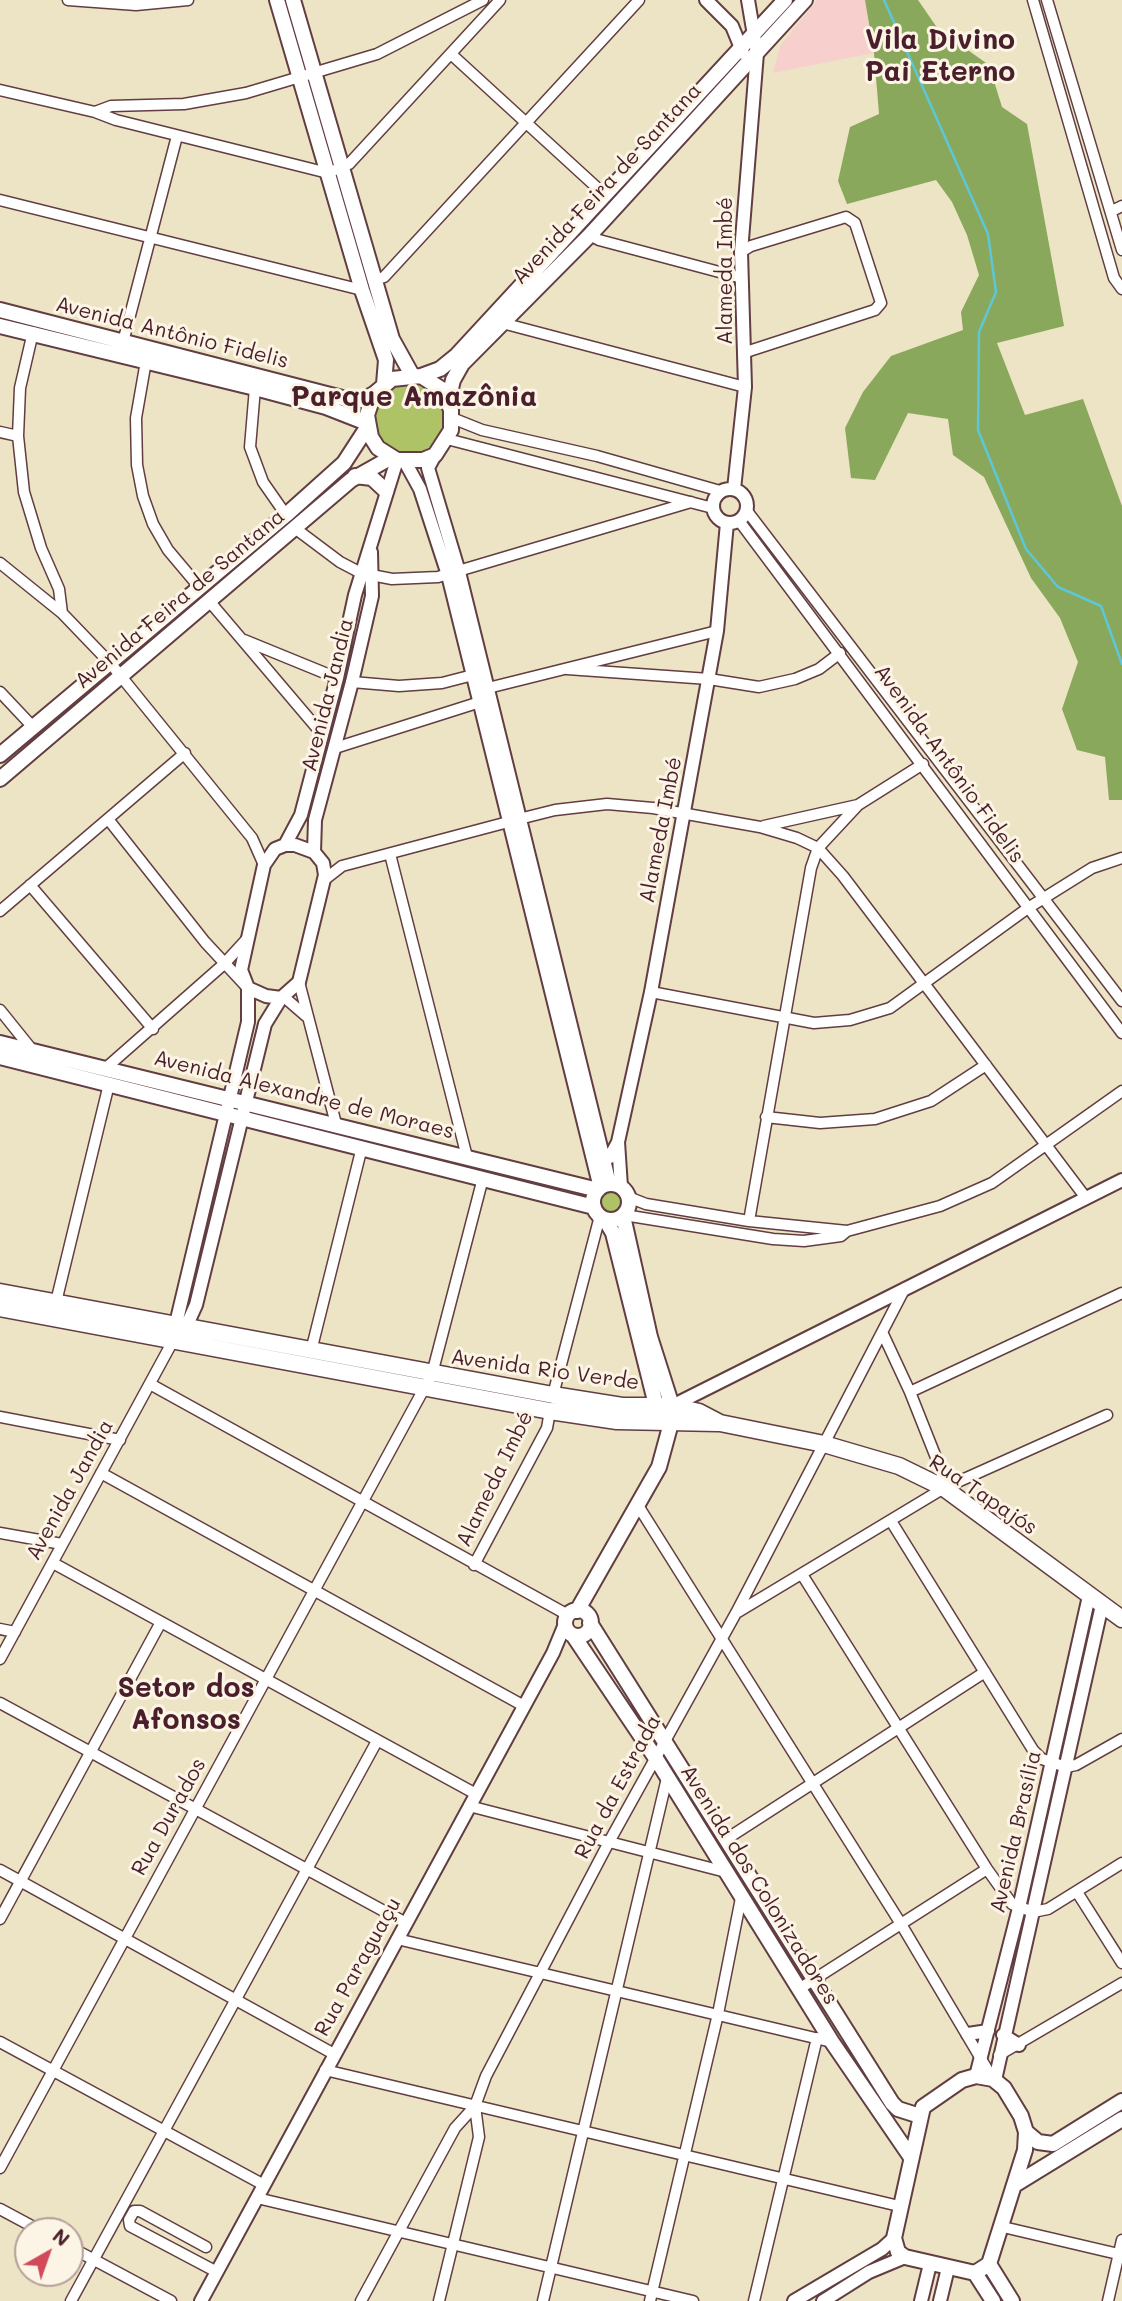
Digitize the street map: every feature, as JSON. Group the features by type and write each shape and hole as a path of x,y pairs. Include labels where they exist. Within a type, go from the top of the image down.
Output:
{"main road":[{"path":"277,0 307,77 392,339 416,375 443,390 448,401 452,418 447,439 435,455 423,460 398,459 378,447 367,425 386,360 362,290 335,170"},
{"path":"293,0 307,77"},
{"name":"Avenida Feira de Santana","path":"416,375 440,369 456,356 785,0"},
{"name":"Avenida Feira de Santana","path":"448,401 453,380 462,364 506,324 806,0"},
{"name":"Avenida Antônio Fidelis","path":"0,310 346,399 363,400 379,389"},
{"name":"Avenida Antônio Fidelis","path":"0,326 33,332 326,407 367,425"},
{"path":"379,389 416,375"},
{"name":"Avenida Feira de Santana","path":"0,755 111,664 344,463 367,425"},
{"name":"Avenida Feira de Santana","path":"0,779 356,476 398,459"},
{"path":"344,463 356,476 372,478 386,491"},
{"name":"Avenida Alexandre de Moraes","path":"0,1042 467,1157 611,1189"},
{"name":"Avenida Alexandre de Moraes","path":"0,1057 483,1178 600,1214"},
{"path":"600,1214 611,1189"},
{"path":"611,1189 623,1215 665,1414"},
{"path":"600,1214 623,1215"},
{"path":"600,1214 613,1233 665,1414"},
{"name":"Avenida Rio Verde","path":"0,1292 427,1381 552,1403 617,1421 665,1414"},
{"name":"Avenida Rio Verde","path":"0,1308 178,1330 311,1351 427,1381"},
{"name":"Rua Tapajós","path":"665,1414 699,1412 720,1423 824,1444 899,1466 944,1488 1122,1619"},
{"name":"Rua Paraguaçu","path":"576,1619 659,1466 666,1445 665,1414"},
{"name":"Avenida dos Colonizadores","path":"576,1619 665,1740 891,2103 898,2109 920,2116"},
{"name":"Avenida dos Colonizadores","path":"576,1619 655,1758 741,1898 832,2042 910,2156"},
{"path":"976,2076 994,2079 1014,2102 1026,2132 1026,2150 989,2264 975,2273 905,2257 898,2252 894,2238 920,2116 928,2101 976,2076"},
{"path":"1026,2132 1038,2142 1053,2144 1122,2101"},
{"path":"1016,2184 1122,2119"},
{"path":"989,2264 1012,2301"},
{"path":"975,2273 993,2301"}],"street":[{"path":"68,0 136,5 188,0"},
{"path":"95,112 111,106 184,104 246,93 307,77 377,54 483,0"},
{"path":"0,90 177,135 335,170 349,164 500,0"},
{"path":"374,280 384,277 639,0"},
{"path":"706,0 738,35 743,48"},
{"path":"1033,0 1114,278 1122,289"},
{"path":"1047,0 1117,208 1122,250"},
{"path":"722,15 738,18 749,5"},
{"name":"Alameda Imbé","path":"734,489 745,387 741,252 757,53 749,5"},
{"name":"Alameda Imbé","path":"743,48 752,94"},
{"path":"451,54 605,195"},
{"path":"123,342 177,135"},
{"path":"0,200 362,290"},
{"path":"741,252 751,246 846,217 855,223 880,300 875,310 746,352"},
{"path":"590,235 598,240 742,278"},
{"path":"506,324 745,387"},
{"path":"33,332 20,388 18,436 24,492 38,539 60,589 62,613"},
{"path":"146,361 136,418 137,465 143,496 153,524 168,550 200,588"},
{"path":"255,388 250,447 263,482 286,515"},
{"path":"447,439 713,508 719,519 738,519 742,494 734,489 720,491 597,456 482,430 452,418"},
{"path":"0,432 18,436"},
{"path":"429,497 428,468 435,455"},
{"path":"592,475 597,456"},
{"path":"398,459 413,473 429,497 488,688 516,820 611,1189"},
{"name":"Avenida Jandia","path":"178,1330 248,1022 246,986 241,970 264,865 280,847 301,815 367,575 371,546 398,459"},
{"path":"713,508 720,491"},
{"path":"296,528 323,551 367,575 454,573 691,502"},
{"name":"Alameda Imbé","path":"611,1189 738,519"},
{"name":"Avenida Antônio Fidelis","path":"738,519 1122,1033"},
{"name":"Avenida Antônio Fidelis","path":"738,519 1045,897 1122,1001"},
{"path":"0,563 62,613 111,664 252,838 264,865"},
{"path":"454,573 473,675 516,820 611,1189"},
{"name":"Avenida Jandia","path":"0,1659 178,1330 196,1305 265,1024 282,998 299,982 324,880 318,858 315,820 372,596 367,575"},
{"path":"210,601 322,734"},
{"path":"488,688 717,631"},
{"path":"241,638 337,678"},
{"path":"567,668 709,679 759,687 795,679 819,668 840,653"},
{"path":"352,682 399,686 442,683 473,675"},
{"path":"0,692 33,727"},
{"path":"335,748 480,702"},
{"path":"0,911 185,753"},
{"path":"749,1221 783,1017 811,868 818,848 858,805 923,764"},
{"path":"324,880 342,866 555,810 607,804 780,831 818,848 843,876 1086,1198"},
{"path":"760,827 858,805"},
{"path":"108,819 224,964 246,986 266,996 282,998 306,1017"},
{"path":"252,838 280,847 295,845 318,858 342,866"},
{"path":"390,854 467,1157"},
{"path":"650,992 814,1023 850,1020 890,1008 1045,897 1092,868 1122,858"},
{"path":"30,886 153,1029"},
{"path":"107,1067 153,1029 224,964 246,940"},
{"path":"299,982 336,1124"},
{"path":"0,1010 33,1051"},
{"path":"766,1117 820,1123 874,1119 931,1101 986,1065"},
{"path":"56,1302 109,1084"},
{"name":"Avenida Alexandre de Moraes","path":"623,1215 773,1239 827,1239 940,1206 992,1183 1122,1091"},
{"name":"Alameda Imbé","path":"604,1160 610,1157 618,1142"},
{"path":"311,1351 362,1147"},
{"name":"Rua Durados","path":"0,2168 363,1504 427,1381 483,1178"},
{"name":"Avenida Rio Verde","path":"665,1414 905,1288 1122,1180"},
{"name":"Avenida Alexandre de Moraes","path":"611,1189 646,1204 749,1221 847,1231"},
{"name":"Alameda Imbé","path":"474,1565 547,1427 600,1214"},
{"name":"Rua da Estrada","path":"361,2301 455,2128 474,2106 486,2076 608,1842 736,1613 905,1288"},
{"path":"910,1392 1122,1293"},
{"path":"883,1334 941,1470 944,1488"},
{"path":"150,1384 363,1504 576,1619"},
{"path":"736,1613 803,1576 944,1488 1107,1415"},
{"path":"0,1417 120,1440"},
{"path":"101,1473 314,1593 524,1706"},
{"path":"637,1504 901,1924 994,2079"},
{"path":"891,1521 1033,1750 1051,1764 1066,1767 1089,1760 1122,1739"},
{"path":"0,1532 62,1544"},
{"path":"52,1563 476,1794"},
{"path":"803,1576 1008,1900 1019,1908 1033,1912 1048,1909 1122,1863"},
{"name":"Avenida Brasília","path":"976,2076 1019,1908 1068,1689 1096,1600"},
{"name":"Avenida Brasília","path":"994,2079 1082,1693 1096,1600"},
{"name":"Rua Paraguaçu","path":"201,2301 553,1653 576,1619"},
{"path":"0,1919 161,1622"},
{"path":"0,1629 15,1632"},
{"path":"728,1838 985,1672"},
{"path":"1068,1689 1082,1693"},
{"path":"0,1703 406,1923"},
{"path":"71,2301 305,1868 377,1741"},
{"path":"543,2301 667,1778"},
{"path":"469,1806 726,1872"},
{"path":"799,1989 987,1869"},
{"path":"0,1870 334,2054"},
{"path":"1077,1892 1122,1963"},
{"path":"651,2297 718,2014 741,1898"},
{"path":"397,1939 832,2042"},
{"path":"998,2055 1122,1983"},
{"path":"968,2034 988,2031"},
{"path":"1003,2035 1019,2045"},
{"path":"754,2301 817,2038"},
{"path":"0,2042 264,2185"},
{"path":"325,2070 900,2206"},
{"path":"439,2301 479,2137 474,2106"},
{"path":"257,2198 551,2268 651,2297 693,2301"},
{"path":"206,2247 140,2211 134,2211 129,2220 130,2226 217,2272"},
{"path":"1003,2227 1120,2255"},
{"path":"794,2301 882,2249 894,2238"},
{"path":"1108,2301 1122,2240"},
{"path":"84,2254 171,2301"},
{"path":"823,2301 869,2272 905,2257"},
{"path":"921,2301 930,2264"},
{"path":"940,2301 948,2268"}],"shaded area":[{"path":"817,0 865,0 874,53 773,73 780,46"}],"green space":[{"path":"865,0 918,0 938,29 989,65 1002,107 1027,124 1064,326 997,343 1025,415 1083,399 1122,506 1122,800 1109,800 1105,757 1077,750 1062,709 1078,662 1060,618 1031,578 984,477 953,455 948,419 908,413 875,480 851,478 845,428 863,392 891,356 963,330 961,312 979,275 967,235 952,202 936,180 847,204 838,181 850,127 879,114 874,53"},
{"path":"410,381 430,387 440,397 446,417 440,437 430,447 410,453 390,447 380,437 374,417 380,397 390,387"},
{"path":"611,1191 619,1194 622,1202 619,1210 611,1213 603,1210 600,1202 603,1194"}],"waterway":[{"path":"884,0 988,234 996,292 979,332 978,430 1026,549 1058,587 1101,606 1122,664"}],"district":[{"name":"Vila Divino Pai Eterno","path":"940,56"},
{"name":"Parque Amazônia","path":"414,397"},
{"name":"Setor dos Afonsos","path":"186,1704"}]}
